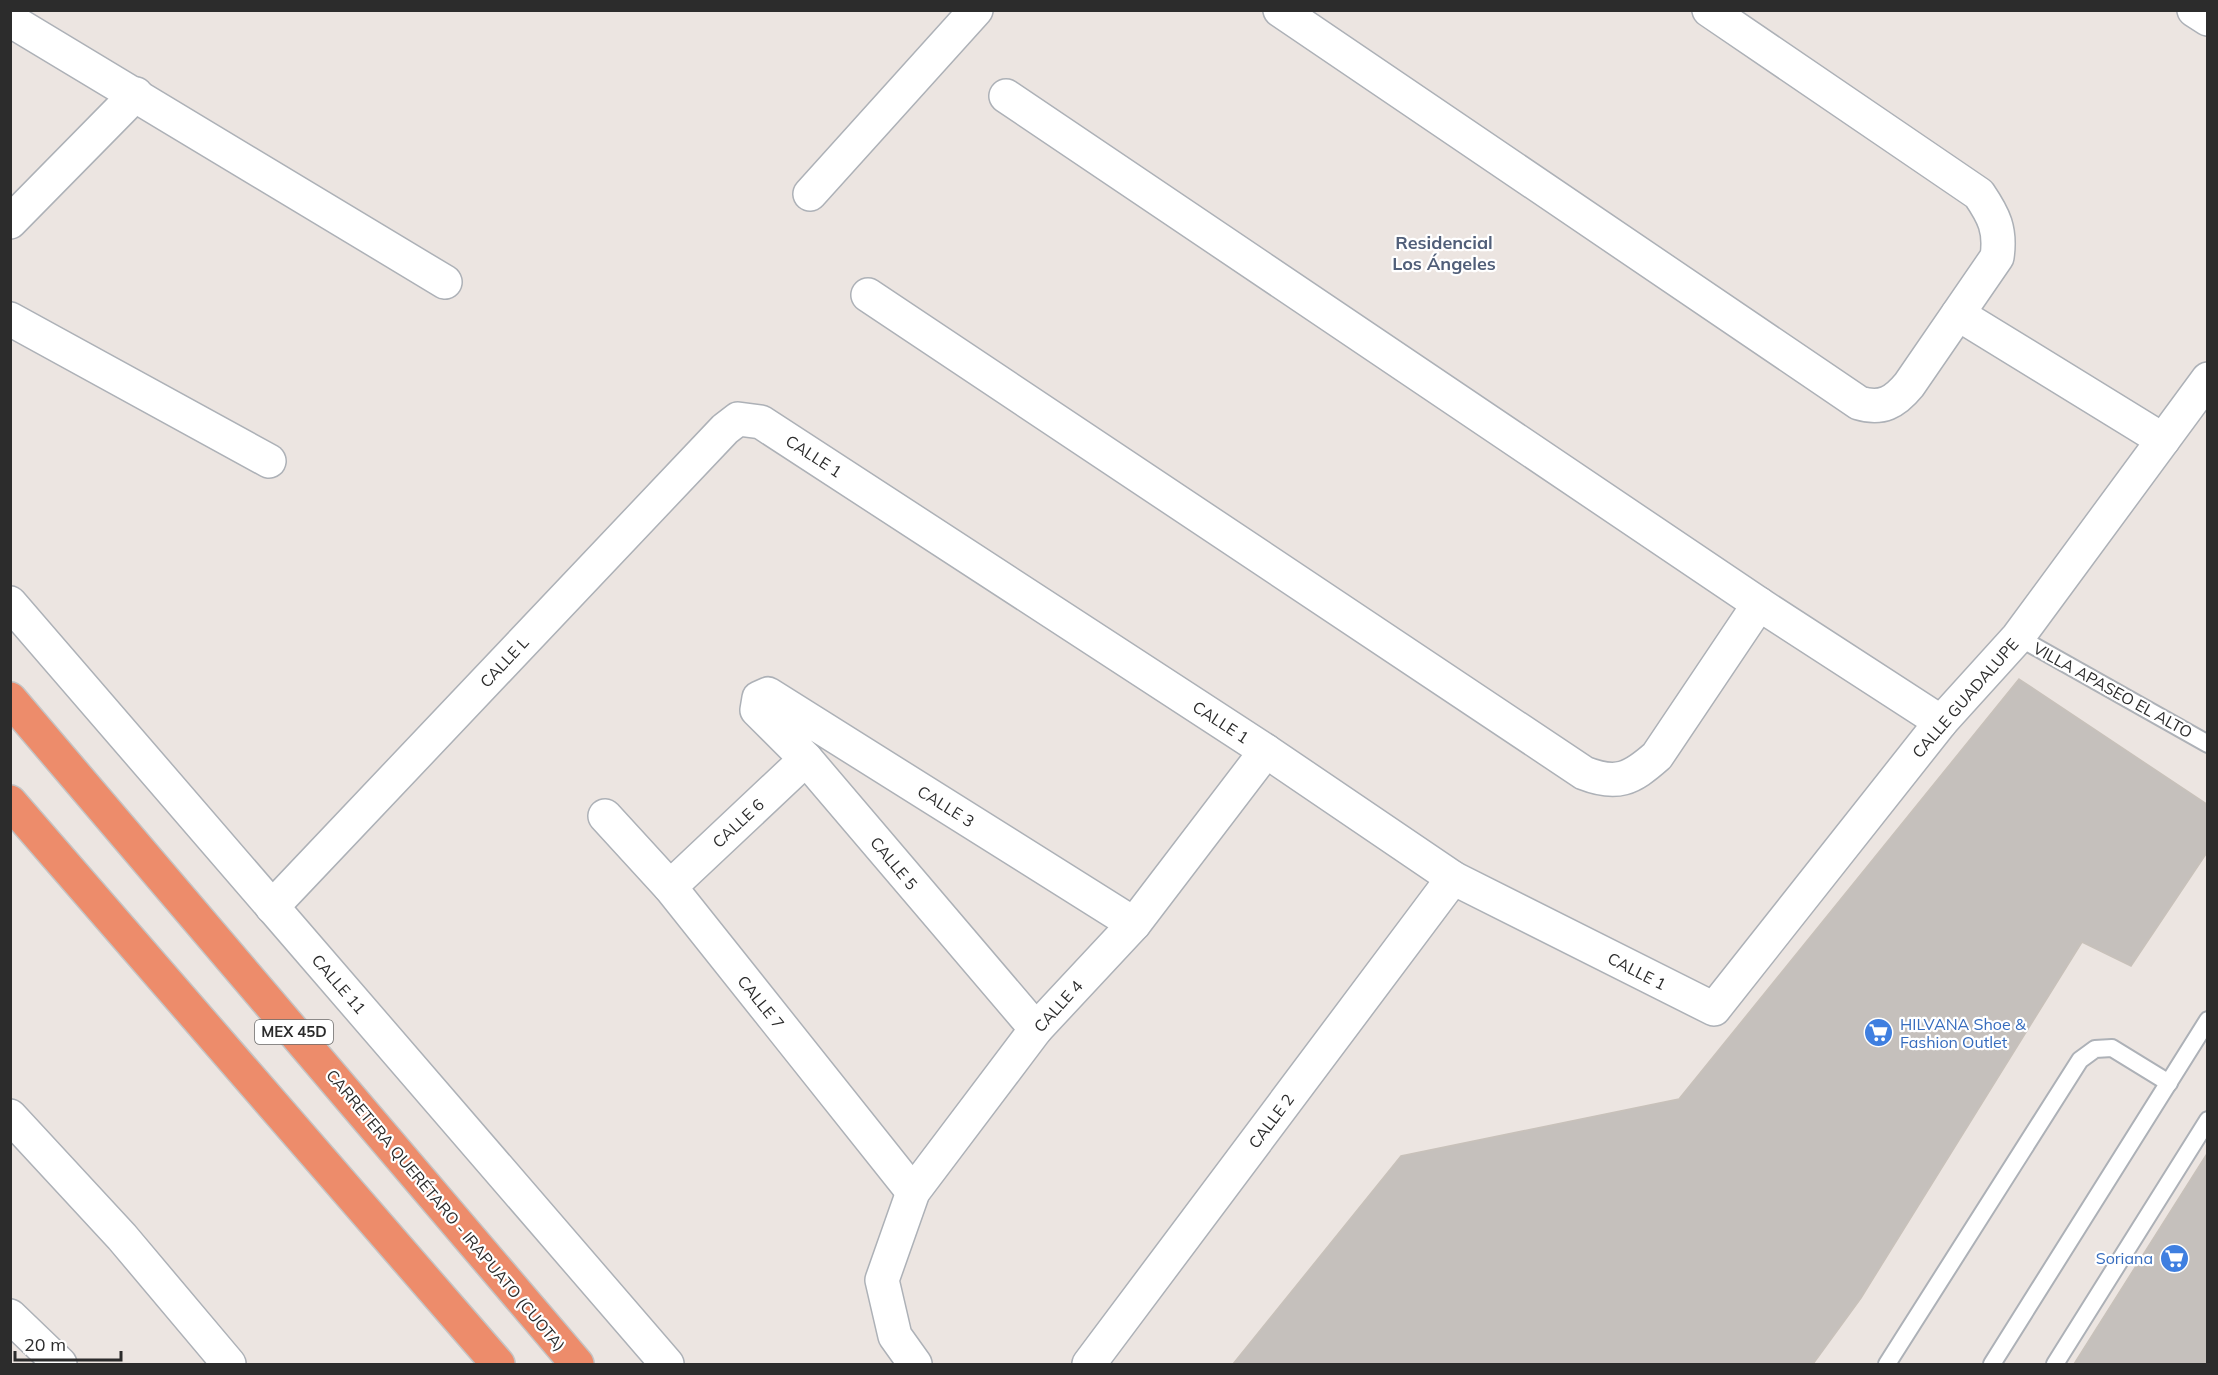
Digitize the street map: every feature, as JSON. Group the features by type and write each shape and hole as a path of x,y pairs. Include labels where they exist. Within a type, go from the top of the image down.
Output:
{"highway":[{"name":"CARRETERA QUERÉTARO - IRAPUATO (CUOTA)","path":"10,699 577,1365"},
{"path":"10,802 498,1365"}],"street":[{"path":"810,194 976,10"},
{"path":"1280,10 1859,403 1872,407 1886,405 1900,396 1997,257 2000,240 1996,219 1979,194 1709,10"},
{"path":"2194,10 2208,19"},
{"path":"10,20 445,282"},
{"path":"10,222 136,94"},
{"path":"1006,96 1759,604 1941,722"},
{"path":"868,295 1584,773 1600,779 1618,780 1639,772 1657,756 1759,604"},
{"path":"1958,314 2163,440"},
{"path":"10,319 269,461"},
{"name":"CALLE GUADALUPE","path":"1714,1010 1941,722 2018,637 2208,379"},
{"name":"CALLE 1","path":"738,420 761,422 1266,752 1453,878 1714,1010"},
{"name":"CALLE L","path":"272,907 725,429 738,420"},
{"name":"CALLE 11","path":"10,603 667,1365"},
{"name":"CALLE 3","path":"759,698 768,694 1134,924"},
{"name":"CALLE 5","path":"759,698 757,710 806,759 1036,1029"},
{"name":"CALLE 4","path":"915,1365 895,1336 882,1280 913,1192 1036,1029 1134,924 1266,752"},
{"name":"CALLE 6","path":"670,887 806,759"},
{"name":"CALLE 7","path":"605,816 670,887 913,1192"},
{"name":"CALLE 2","path":"1089,1365 1453,878"},
{"path":"13,1124 122,1236 229,1365"},
{"path":"10,1316 60,1365"}],"lane":[{"name":"VILLA APASEO EL ALTO","path":"2018,637 2208,744"},
{"path":"1992,1365 2208,1020"},
{"path":"1887,1365 2080,1060 2096,1049 2112,1048 2169,1083"},
{"path":"2055,1365 2208,1120"}],"building":[{"name":"HILVANA Shoe & Fashion Outlet","path":"2019,679 2208,805 2208,851 2131,966 2082,942 1861,1298 1813,1364 1233,1364 1401,1156 1679,1099"},
{"name":"Soriana","path":"2208,1152 2208,1364 2074,1364"}],"place":[{"name":"HILVANA Shoe & Fashion Outlet","path":"1879,1033"},
{"name":"Soriana","path":"2174,1258"}],"district":[{"name":"Residencial Los Ángeles","path":"1444,253"}]}
